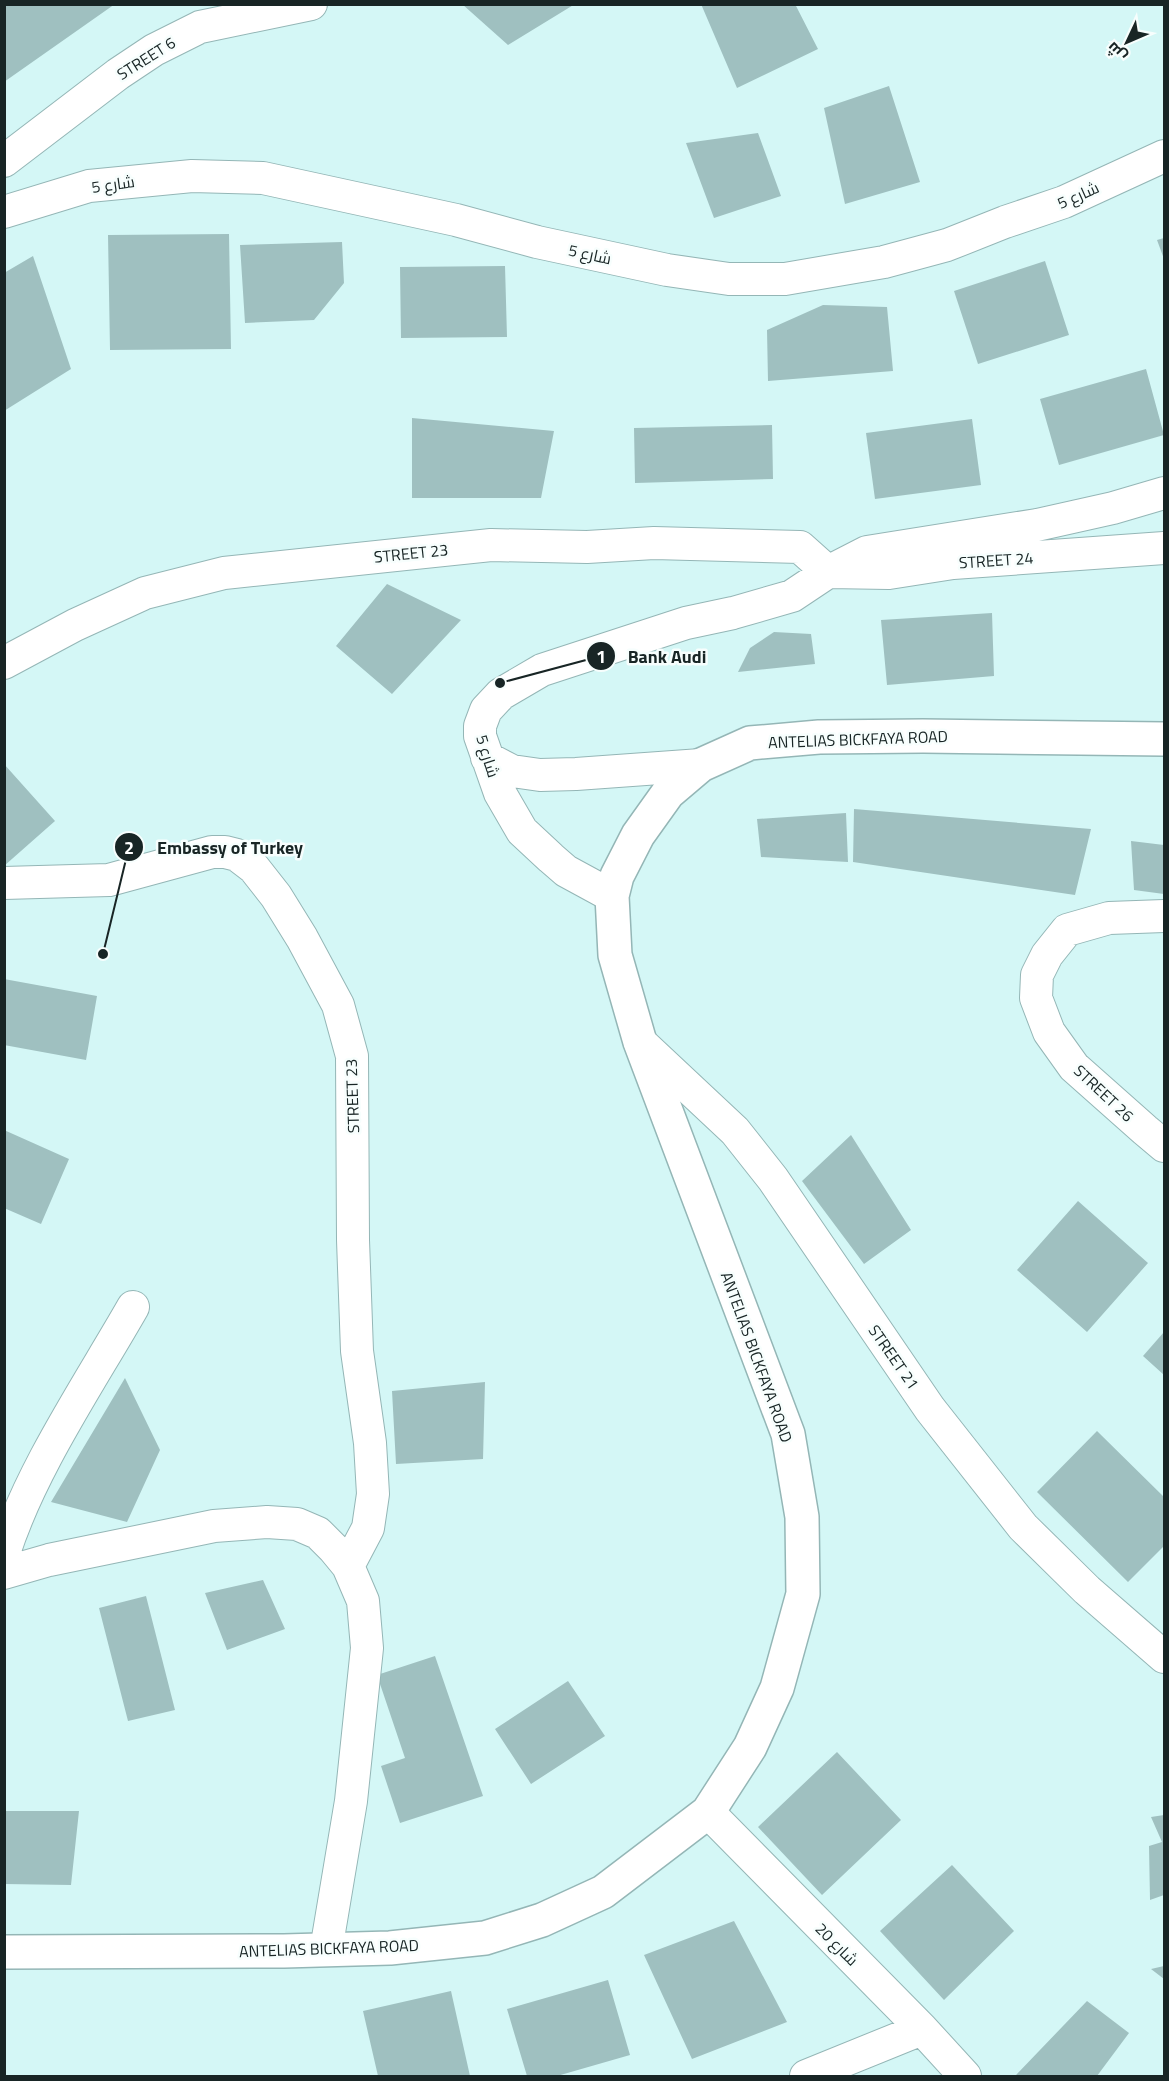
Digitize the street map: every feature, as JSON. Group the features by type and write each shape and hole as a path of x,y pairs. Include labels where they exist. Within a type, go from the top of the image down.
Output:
{"highway":[{"name":"ANTELIAS BICKFAYA ROAD","path":"4,1952 327,1950 390,1948 485,1938 542,1920 603,1892 708,1812 750,1747 777,1688 803,1594 802,1517 788,1434 640,1042 615,955 612,896 617,876 638,835 668,793 701,765 750,743 819,737 923,736 1164,740"}],"street":[{"name":"STREET 6","path":"4,161 154,50 200,27 311,4"},
{"name":"شارع 5","path":"4,212 89,186 192,176 263,178 456,220 537,242 667,270 729,279 785,279 884,262 946,245 1064,202 1164,156"},
{"name":"شارع 5","path":"612,896 566,871 522,831 500,793 480,736 480,726 486,710 501,694 521,680 542,670 686,623 733,614 792,596 828,572 867,552 1037,525 1113,508 1164,493"},
{"name":"STREET 23","path":"4,663 75,625 145,593 224,573 314,562 490,545 587,547 654,543 800,547 828,572"},
{"name":"STREET 24","path":"828,572 889,573 953,563 1164,548"},
{"path":"487,758 512,771 540,775 701,765"},
{"name":"STREET 23","path":"4,883 109,880 212,852 237,855 254,868 276,896 302,938 338,1005 352,1056 353,1240 357,1351 370,1443 373,1494 368,1528 348,1566"},
{"name":"STREET 26","path":"1164,916 1108,918 1067,930 1047,955 1037,975 1036,998 1049,1032 1074,1067 1164,1146"},
{"name":"STREET 21","path":"640,1042 735,1131 773,1179 930,1409 1023,1527 1087,1590 1164,1657"},
{"path":"4,1553 14,1522 51,1449 133,1307"},
{"path":"4,1573 49,1560 214,1526 267,1522 297,1524 318,1533 348,1566 363,1601 367,1648 351,1801 327,1950"},
{"name":"شارع 20","path":"708,1812 922,2029 965,2076"},
{"path":"806,2076 922,2029"}],"building":[{"path":"4,4 115,4 4,82"},
{"path":"462,4 575,4 508,45"},
{"path":"701,4 795,4 818,49 737,88"},
{"path":"889,86 920,182 845,204 824,108"},
{"path":"758,133 781,196 714,218 686,143"},
{"path":"229,234 231,349 110,350 108,235"},
{"path":"1164,238 1164,259 1157,240"},
{"path":"342,242 344,283 314,320 245,323 240,245"},
{"path":"33,256 71,369 4,411 4,273"},
{"path":"1045,261 1069,335 978,364 954,291"},
{"path":"505,266 507,337 401,338 400,267"},
{"path":"823,305 887,307 893,371 768,381 767,330"},
{"path":"1146,369 1164,435 1059,465 1040,399"},
{"path":"412,418 554,431 541,498 412,498"},
{"path":"972,419 981,485 875,499 866,433"},
{"path":"772,425 773,479 635,483 634,428"},
{"path":"387,584 461,620 392,694 336,646"},
{"path":"992,613 994,676 887,685 881,620"},
{"path":"774,632 811,634 815,664 738,672 750,648"},
{"path":"4,764 55,821 4,866"},
{"path":"854,809 1091,829 1075,895 853,862"},
{"path":"846,813 848,862 761,857 757,819"},
{"path":"1131,841 1164,845 1164,894 1134,890"},
{"path":"4,979 97,996 86,1060 4,1045"},
{"path":"4,1130 69,1159 41,1224 4,1208"},
{"path":"851,1135 911,1230 864,1264 802,1181"},
{"path":"1078,1201 1148,1263 1087,1332 1017,1270"},
{"path":"1164,1332 1164,1375 1143,1356"},
{"path":"125,1378 160,1450 127,1522 51,1502"},
{"path":"485,1382 483,1459 396,1464 392,1391"},
{"path":"1097,1431 1164,1497 1164,1546 1128,1582 1037,1492"},
{"path":"263,1580 285,1629 227,1650 205,1593"},
{"path":"146,1596 175,1710 128,1721 99,1608"},
{"path":"435,1656 483,1796 400,1823 381,1766 405,1758 377,1675"},
{"path":"568,1681 605,1736 531,1784 495,1729"},
{"path":"837,1752 901,1820 822,1895 758,1827"},
{"path":"4,1811 79,1811 71,1885 4,1884"},
{"path":"1164,1815 1164,1895 1150,1900 1149,1846 1162,1842 1151,1817"},
{"path":"952,1865 1014,1931 944,2000 880,1931"},
{"path":"734,1921 787,2022 692,2059 644,1955"},
{"path":"1164,1966 1164,1979 1151,1969"},
{"path":"608,1980 630,2055 557,2076 527,2076 507,2009"},
{"path":"451,1991 470,2076 378,2076 363,2011"},
{"path":"1087,2001 1129,2033 1097,2076 1015,2076"}],"place":[{"name":"Bank Audi","path":"500,683"},
{"name":"Embassy of Turkey","path":"103,954"}]}
